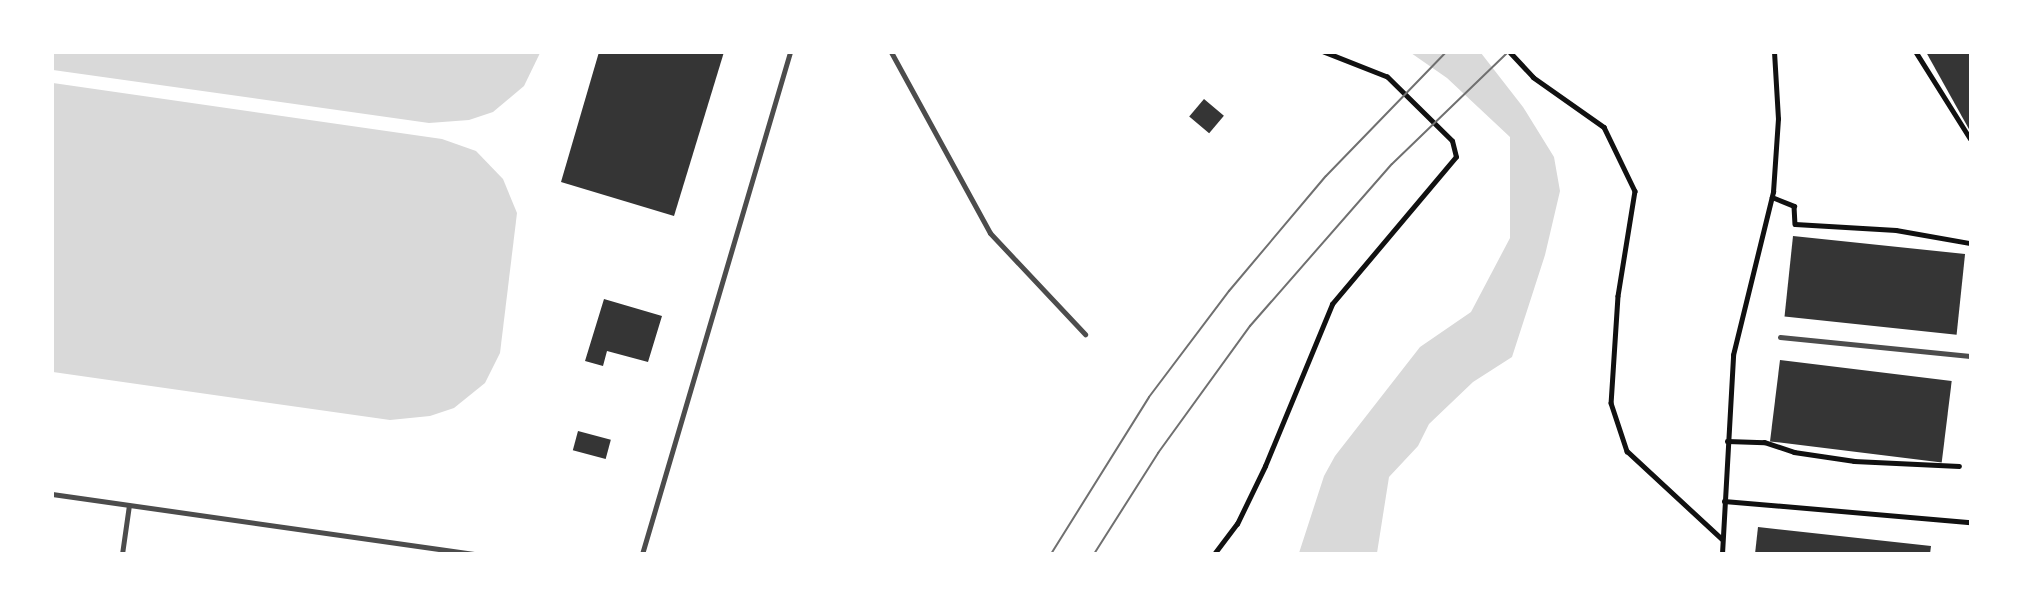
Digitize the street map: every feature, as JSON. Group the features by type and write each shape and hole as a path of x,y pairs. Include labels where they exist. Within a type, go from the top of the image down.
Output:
{"lane":[{"path":"642,554 790,52"},
{"path":"891,52 990,233 1085,334"},
{"path":"1780,337 1970,356"},
{"path":"52,494 476,554"},
{"path":"122,554 129,505"}],"path":[{"path":"1214,554 1237,524 1265,466 1332,304 1456,157 1452,141 1387,77 1324,52"},
{"path":"1510,52 1533,77 1604,127 1635,191 1618,296 1611,403 1627,451 1722,539"},
{"path":"1722,554 1733,355 1772,197 1778,119 1774,52"},
{"path":"1916,52 1970,138"},
{"path":"1772,197 1794,206 1795,224 1896,230 1970,243"},
{"path":"1727,441 1764,442 1794,452 1854,461 1959,466"},
{"path":"1724,501 1970,522"}],"shaded area":[{"path":"53,52 540,53 524,86 493,112 469,120 429,123 53,70"},
{"path":"1411,53 1481,53 1523,107 1554,157 1560,191 1545,255 1512,357 1473,382 1429,424 1418,446 1389,477 1377,553 1299,553 1324,476 1335,456 1420,347 1471,312 1510,238 1510,137 1447,78"},
{"path":"53,83 442,139 476,151 503,179 517,213 500,353 485,383 454,408 430,416 390,420 53,372"}],"building":[{"path":"599,52 724,52 674,216 561,182"},
{"path":"1926,52 1970,52 1970,131"},
{"path":"1204,99 1224,116 1209,133 1189,117"},
{"path":"1793,236 1965,254 1957,335 1785,317"},
{"path":"604,299 662,316 648,362 607,351 603,366 585,361"},
{"path":"1780,360 1952,381 1942,462 1770,441"},
{"path":"578,431 611,440 606,459 573,450"},
{"path":"1758,527 1931,546 1930,554 1755,554"}],"tram line":[{"path":"1051,554 1149,397 1229,291 1326,176 1446,52"},
{"path":"1094,554 1158,453 1250,326 1392,164 1508,52"}]}
